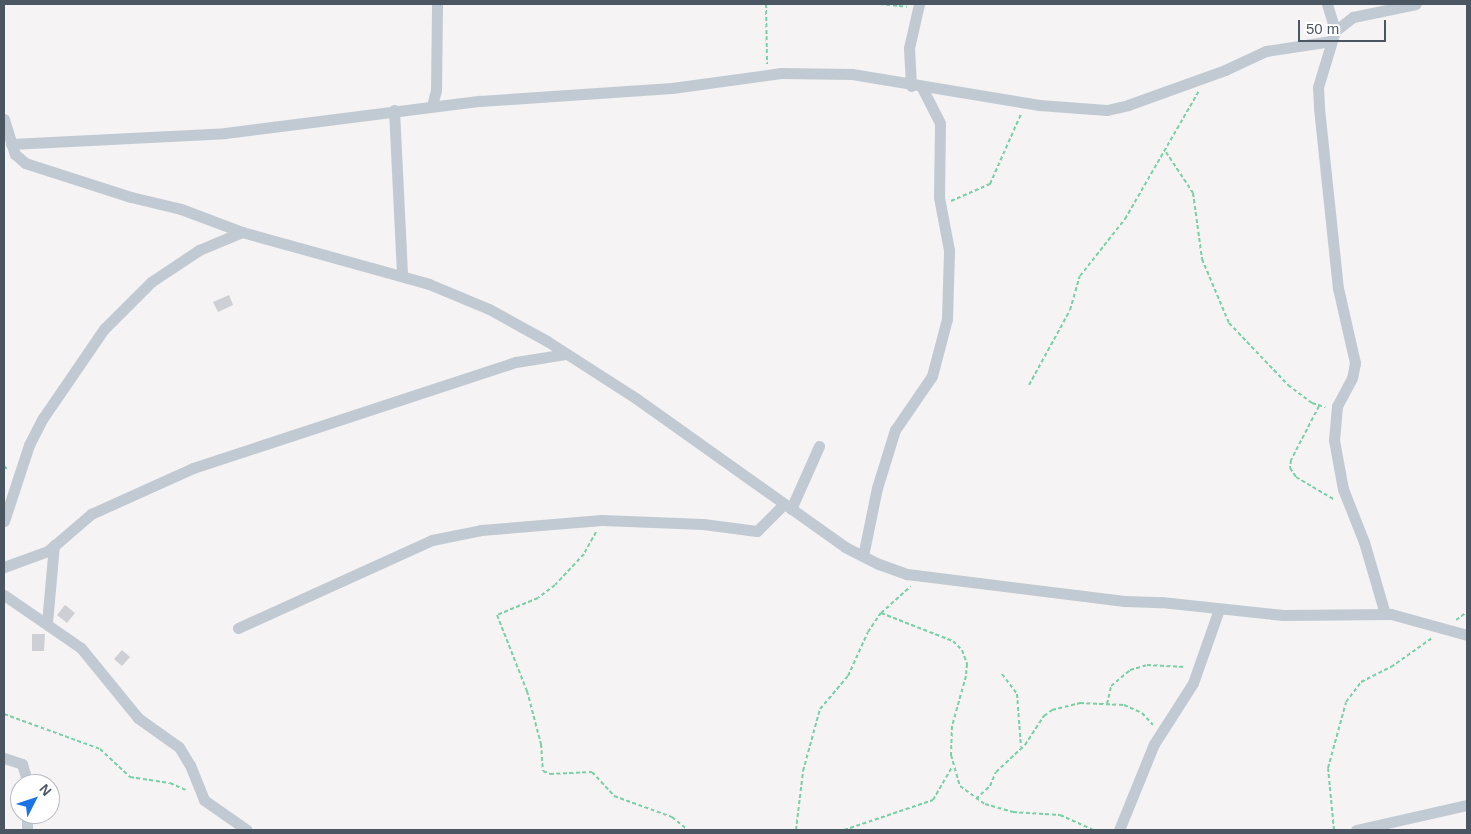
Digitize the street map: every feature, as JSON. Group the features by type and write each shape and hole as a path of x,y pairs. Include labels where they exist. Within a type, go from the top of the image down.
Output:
{"street":[{"path":"432,106 436,90 437,4"},
{"path":"1327,4 1333,36 1318,87 1319,108 1338,288 1354,363 1352,378 1336,409 1334,440 1343,489 1364,542 1385,614"},
{"path":"11,144 225,133 394,110 555,93 672,88 767,74 852,74 916,87 1024,102 1107,110 1205,78 1266,51 1333,36 1353,17 1416,4"},
{"path":"863,556 877,488 895,430 927,386 943,338 947,319 949,250 941,208 940,123 916,87 909,48 918,6"},
{"path":"394,110 402,276"},
{"path":"4,119 17,158"},
{"path":"4,154 131,197 206,217 242,232 454,292 489,309 637,398 845,548 907,574 1124,601 1297,616 1385,614 1467,635"},
{"path":"4,521 29,445 43,418 104,329 158,277 199,250 242,232"},
{"path":"4,568 42,554 91,514 193,468 516,362 566,354"},
{"path":"238,628 432,540 481,530 602,520 703,524 757,531 788,507 819,446"},
{"path":"47,623 54,545"},
{"path":"4,595 81,648 138,718 179,748 190,765 204,800 247,830"},
{"path":"1119,830 1160,733 1193,683 1219,609"},
{"path":"4,758 22,764 25,774"},
{"path":"1356,830 1383,826 1467,805"}],"path":[{"path":"766,4 767,74"},
{"path":"880,4 918,6"},
{"path":"1028,385 1070,310 1080,276 1116,232 1166,152 1205,78"},
{"path":"941,208 963,193 990,184 1024,102"},
{"path":"1166,152 1193,193 1202,259 1229,324 1288,385 1319,406 1336,409"},
{"path":"1319,406 1291,460 1290,468 1296,477 1336,501"},
{"path":"602,520 584,554 569,573 538,598 499,612 497,618 527,691 541,744 543,771 550,774 592,772 614,796 672,817 688,830"},
{"path":"796,830 803,772 820,709 848,676 881,613 922,576"},
{"path":"881,613 953,641 962,650 967,664 952,726 953,766 960,786 976,799 1014,812 1060,815 1094,830"},
{"path":"1334,830 1328,768 1346,702 1361,682 1390,667 1443,630"},
{"path":"1107,704 1111,686 1130,670 1146,665 1198,667"},
{"path":"1002,674 1017,694 1021,748"},
{"path":"976,799 988,789 1003,764 1021,748 1044,716 1052,710 1080,703 1124,705 1142,713 1160,733"},
{"path":"4,714 100,749 130,777 170,783 204,800"},
{"path":"844,830 933,800 953,766"}],"building":[{"path":"229,295 233,305 218,312 213,302"},
{"path":"65,605 75,613 67,623 57,615"},
{"path":"32,634 45,634 44,651 32,651"},
{"path":"122,650 130,657 122,666 114,659"}]}
